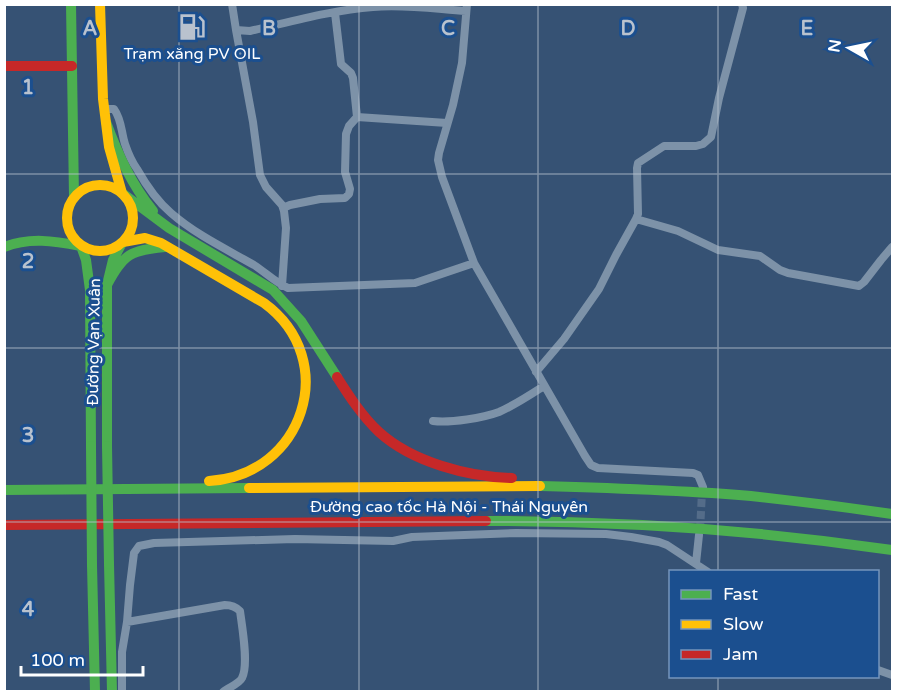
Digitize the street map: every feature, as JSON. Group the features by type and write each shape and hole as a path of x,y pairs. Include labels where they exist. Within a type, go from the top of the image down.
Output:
{"main road":[{"path":"71,4 74,197"},
{"path":"100,4 104,109 109,147 122,193 129,201 132,212 129,233 123,242"},
{"path":"4,66 72,66"},
{"path":"106,122 120,159 133,182 147,204 169,228"},
{"path":"81,246 73,238 68,228 66,217 68,206 82,189 103,184 113,187 169,228 273,290 301,320 347,392 374,427 409,453 470,473 504,478 566,480 624,488"},
{"path":"4,247 28,240 48,240 103,251 123,242 145,238 161,243 279,314 298,344 307,374 303,409 291,436 262,465 234,477 216,481 83,481 4,488"},
{"name":"Đường Vạn Xuân","path":"112,692 107,446 107,285 113,260 123,242"},
{"name":"Đường Vạn Xuân","path":"81,246 86,260 90,290 95,692"},
{"path":"107,285 116,266 125,257 138,250 168,247"},
{"name":"Đường cao tốc Hà Nội - Thái Nguyên","path":"4,488 430,486 624,488 754,497 892,514"},
{"path":"4,534 359,530 409,521"},
{"name":"Đường cao tốc Hà Nội - Thái Nguyên","path":"4,525 409,521 623,523 749,532 892,550"}],"street":[{"path":"232,4 260,175 266,187 284,208 286,228 282,286"},
{"path":"536,372 564,339 599,288 636,219 638,214 638,163 664,146 696,146 703,144 711,137 742,4"},
{"path":"236,30 250,31 353,7 467,8 462,63 438,160 442,177 474,263 585,456 595,467 693,473 698,475 703,487"},
{"path":"284,208 349,194 350,189 345,172 346,134 357,117 353,78 341,64 335,13"},
{"path":"104,109 114,109 116,112 126,147 137,170 169,212 256,266 282,286 288,288 408,284 474,263"},
{"path":"357,117 447,123"},
{"path":"636,219 678,231 718,250 760,256 788,273 859,286 892,247"},
{"path":"433,421 451,422 497,413 544,386"},
{"path":"122,692 122,652 128,622 134,553 139,546 154,543 295,539 393,541 412,537 516,533 606,534 659,542 705,570"},
{"path":"696,563 699,535"},
{"path":"128,622 225,605 237,608 240,611 244,674 240,681 223,692"}],"tunnel":[{"path":"700,531 702,492"}],"traffic: fast":[{"path":"71,4 74,197"},
{"path":"106,122 126,168 153,211"},
{"path":"122,193 169,228 273,290 301,321 337,377"},
{"path":"4,247 33,241 52,241 81,246 86,260 90,290 91,446"},
{"path":"107,446 107,285 113,260 122,243"},
{"path":"107,285 118,266 129,256 136,252 165,247"},
{"path":"91,446 92,565"},
{"path":"107,446 109,564"},
{"path":"540,486 751,496 892,514"},
{"path":"4,490 249,488"},
{"path":"486,521 689,528 790,537 892,550"},
{"path":"109,564 112,692"},
{"path":"92,565 95,692"}],"traffic: slow":[{"path":"100,4 103,99 109,147 122,193"},
{"path":"100,185 113,187 128,200 133,218 131,231 118,246 100,251 87,249 72,236 67,218 69,205 82,190 100,185"},
{"path":"123,242 145,238 161,243 264,303 288,327 302,354 306,383 301,412 288,438 268,459 242,474 209,481"},
{"path":"249,488 540,486"}],"traffic: jam":[{"path":"4,66 72,66"},
{"path":"337,377 356,406 392,443 441,466 477,475 512,478"},
{"path":"4,525 486,521"}],"place":[{"name":"Trạm xăng PV OIL","path":"192,27"}]}
